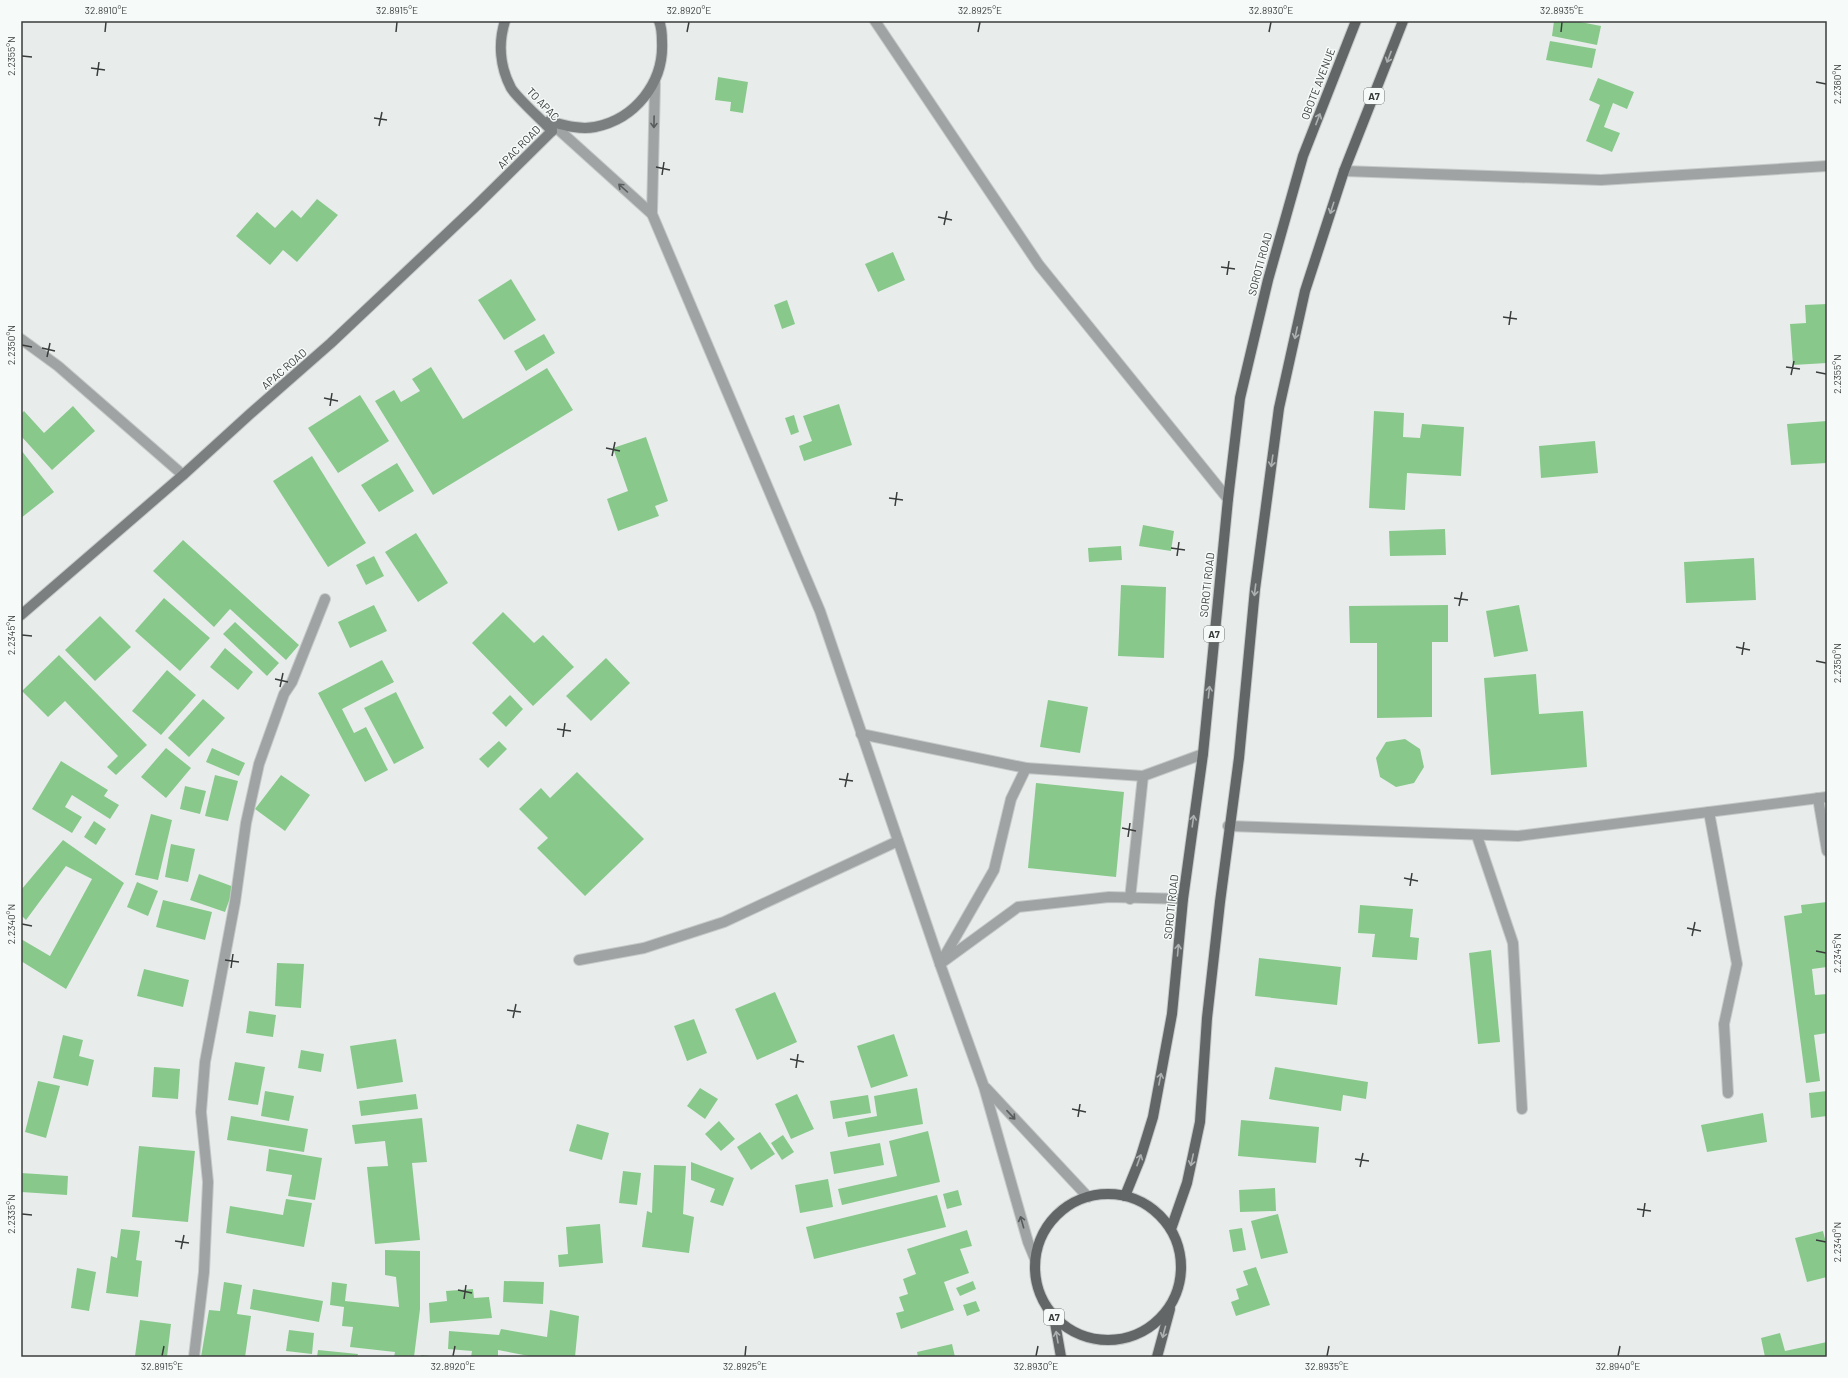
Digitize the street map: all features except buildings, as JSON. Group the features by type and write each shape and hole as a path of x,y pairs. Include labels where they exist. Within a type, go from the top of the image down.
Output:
{"main road":[{"name":"TO APAC","path":"505,21 501,35 502,62 512,89 551,126 571,128 594,127 615,121 638,105 655,83 663,56 662,28 659,21"},
{"name":"OBOTE AVENUE","path":"1304,156 1356,21"},
{"name":"A7","path":"1171,1229 1187,1183 1200,1122 1207,1018 1228,826 1239,758 1255,589 1280,408 1305,291 1344,171 1403,21"},
{"name":"APAC ROAD","path":"21,615 183,475 331,343 476,207 551,126"},
{"name":"SOROTI ROAD","path":"1125,1196 1140,1159 1153,1117 1172,1014 1183,900 1203,754 1228,499 1240,398 1268,280 1304,156"},
{"name":"A7","path":"1157,1357 1170,1307 1179,1288 1182,1268 1179,1248 1171,1229 1162,1218 1151,1208 1125,1196 1088,1196 1068,1206 1052,1220 1040,1238 1035,1259 1035,1280 1042,1300 1054,1317 1071,1331 1092,1339 1114,1340 1136,1335 1155,1324 1170,1307"},
{"name":"A7","path":"1054,1317 1061,1357"}],"street":[{"path":"875,21 1039,265 1228,499"},
{"path":"655,83 652,214 820,611 940,964 984,1087 1028,1242 1035,1259"},
{"path":"551,126 652,214"},
{"path":"1344,171 1601,180 1827,166"},
{"path":"21,339 58,366 183,475"},
{"path":"194,1357 204,1272 208,1182 201,1112 205,1062 235,902 246,823 259,764 284,694 292,682 325,599"},
{"path":"861,734 1026,768 1143,776 1203,754"},
{"path":"940,964 994,870 1011,799 1026,768"},
{"path":"1130,899 1143,776"},
{"path":"1228,826 1477,836 1518,836 1822,798 1827,851"},
{"path":"1709,812 1736,964 1724,1024 1728,1094"},
{"path":"1477,836 1513,943 1522,1109"},
{"path":"579,960 644,948 724,922 898,841"},
{"path":"940,964 1018,907 1109,897 1183,900"},
{"path":"984,1087 1088,1196"}]}
